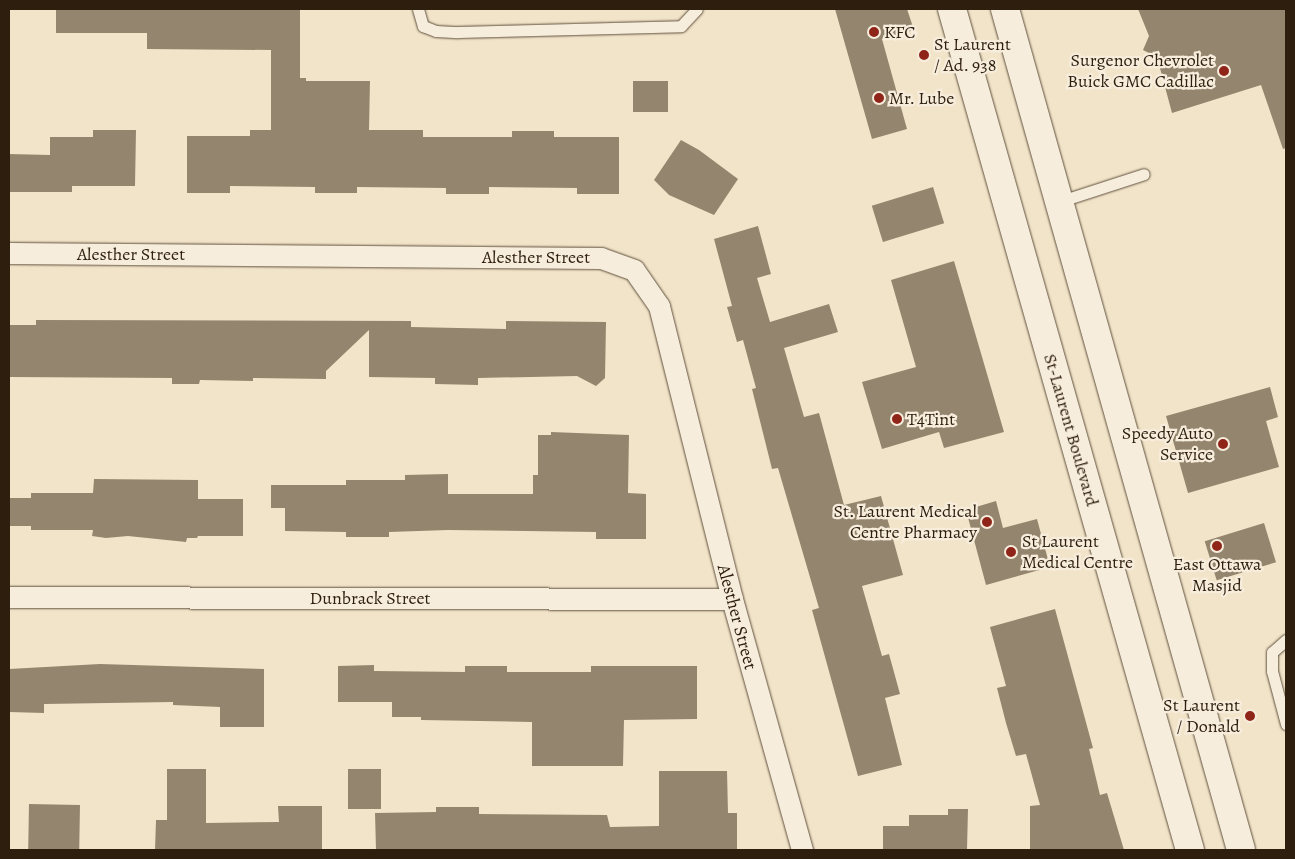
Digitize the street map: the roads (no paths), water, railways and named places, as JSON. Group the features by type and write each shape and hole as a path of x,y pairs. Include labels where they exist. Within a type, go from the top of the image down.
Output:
{"main road":[{"name":"St-Laurent Boulevard","path":"952,9 1190,850"},
{"path":"1005,9 1241,850"}],"street":[{"name":"Alesther Street","path":"9,253 601,258 634,270 658,306 732,599 802,850"},
{"name":"Dunbrack Street","path":"9,597 732,599"}],"lane":[{"path":"418,9 423,26 436,31 458,32 682,26 697,9"},
{"path":"1058,202 1144,174"},
{"path":"1286,640 1272,652 1272,671 1286,724"}],"place":[{"name":"KFC","path":"874,32"},
{"name":"St Laurent / Ad. 938","path":"924,55"},
{"name":"Surgenor Chevrolet Buick GMC Cadillac","path":"1224,71"},
{"name":"Mr. Lube","path":"879,98"},
{"name":"T4Tint","path":"897,419"},
{"name":"Speedy Auto Service","path":"1223,444"},
{"name":"St. Laurent Medical Centre Pharmacy","path":"987,522"},
{"name":"East Ottawa Masjid","path":"1217,546"},
{"name":"St Laurent Medical Centre","path":"1011,552"},
{"name":"St Laurent / Donald","path":"1250,716"}]}
